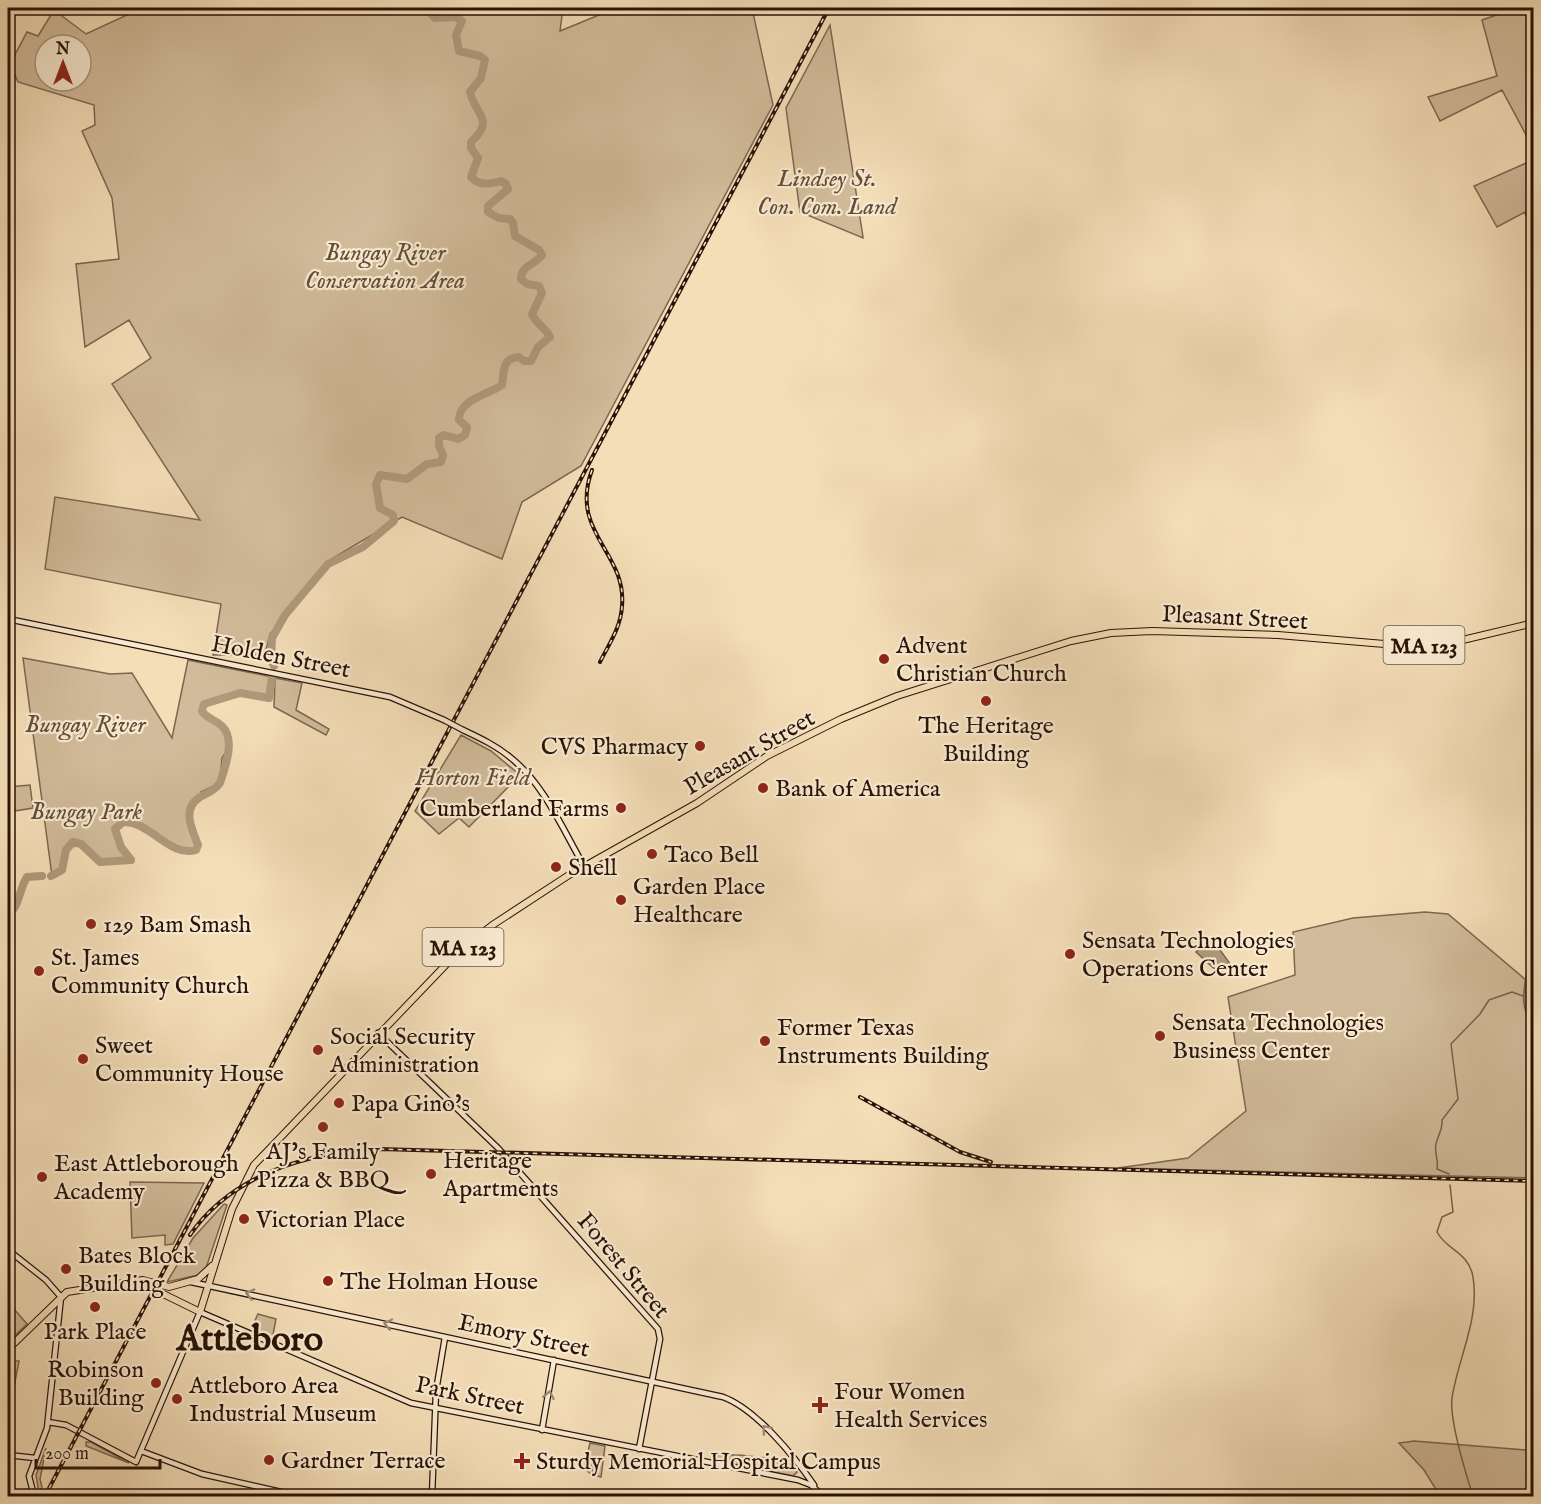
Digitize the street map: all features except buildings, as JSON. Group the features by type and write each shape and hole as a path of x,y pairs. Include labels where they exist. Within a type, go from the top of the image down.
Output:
{"highway":[{"name":"Pleasant Street","path":"200,1312 234,1204 252,1168 378,1033 474,938 584,866 697,803 767,756 841,719 897,696 1071,641 1111,633 1162,631 1278,635 1408,646 1450,643 1533,623"},
{"name":"Park Street","path":"60,1298 68,1292 146,1280 164,1287 178,1285 204,1276 214,1263"},
{"name":"Park Street","path":"123,1284 145,1286 200,1312"},
{"path":"178,1285 175,1291 179,1301"},
{"path":"8,1348 60,1298"}],"main road":[{"name":"Holden Street","path":"8,619 390,696 494,746 528,774 584,866"},
{"name":"Forest Street","path":"378,1033 498,1148 656,1326 660,1337 639,1449"},
{"path":"8,1250 46,1280 60,1298 48,1422 29,1479 34,1497"},
{"name":"Emory Street","path":"186,1283 208,1284 713,1395 741,1405 759,1420 817,1490"},
{"path":"48,1422 66,1425 136,1462 200,1312"},
{"name":"Park Street","path":"200,1312 405,1401 795,1480 808,1483 823,1497"},
{"path":"432,1497 437,1380 445,1337"},
{"path":"542,1430 554,1360"},
{"path":"141,1451 202,1474 299,1497"},
{"path":"8,1455 36,1458"},
{"path":"795,1480 800,1475 800,1468"}],"green space":[{"name":"Bungay River Conservation Area","path":"142,8 433,8 435,18 439,8 563,8 560,31 616,8 752,8 773,105 581,466 522,502 502,559 402,517 333,558 270,634 265,655 213,655 221,604 45,569 55,497 200,520 112,384 151,358 129,320 85,347 76,264 119,259 112,198 82,131 95,125 94,105 54,93 93,93 93,33 88,33"},
{"path":"1517,8 1533,8 1533,148 1502,90 1440,121 1428,97 1497,76 1482,20"},
{"name":"Bungay River Conservation Area","path":"54,10 85,33 40,33"},
{"name":"Lindsey St. Con. Com. Land","path":"830,25 863,238 800,212 786,108"},
{"name":"Bungay River Conservation Area","path":"27,32 33,34 33,87 18,82 10,64"},
{"path":"1533,160 1533,212 1526,215 1525,212 1497,227 1474,186"},
{"name":"Bungay Park","path":"23,658 110,674 132,673 172,738 188,660 272,677 269,698 240,693 204,704 202,711 226,734 228,749 222,758 220,783 201,792 202,796 196,801 190,813 191,825 198,845 196,850 177,849 143,827 124,822 115,829 121,847 131,860 100,862 81,844 73,842 66,850 62,870 52,876"},
{"path":"275,678 302,683 296,710 329,729 326,735 274,707"},
{"name":"Horton Field","path":"461,735 491,751 520,775 469,827 459,818 439,834 415,811"},
{"path":"30,785 33,808 8,812 8,787"},
{"path":"1425,912 1448,914 1533,986 1533,1178 1118,1168 1188,1158 1246,1111 1228,997 1295,975 1293,932 1353,918"},
{"path":"130,1182 204,1183 173,1244 165,1245 165,1235 132,1238"},
{"path":"224,1204 227,1205 205,1271 198,1275 167,1282 193,1238"},
{"path":"8,1302 27,1324 8,1342"},
{"path":"258,1314 276,1319 272,1340 255,1332 253,1325"},
{"path":"10,1352 14,1361 19,1361 8,1419 9,1383 12,1377"},
{"path":"1414,1441 1526,1450 1533,1457 1533,1496 1440,1496 1424,1470 1399,1443"},
{"path":"86,1442 91,1442 129,1463 86,1446"},
{"path":"590,1443 605,1446 601,1477 594,1475 596,1462 592,1464 593,1476 584,1468"},
{"path":"46,1448 40,1479 42,1487 39,1493 36,1475"},
{"path":"715,1455 772,1459 783,1462 797,1472 793,1476 715,1460"}],"shaded area":[{"path":"1212,939 1231,965 1220,974 1196,952"},
{"path":"1527,971 1533,998 1533,1024 1524,1005"},
{"path":"8,1353 14,1370 9,1382 11,1390 8,1403"}],"waterway":[{"name":"Bungay River","path":"274,666 271,660 272,638 285,615 328,564 363,547 394,521 393,515 380,508 376,484 380,475 407,479 427,464 441,462 443,455 439,446 439,438 444,435 458,439 465,435 467,427 459,420 464,407 475,398 502,385 505,366 509,360 519,357 524,361 531,361 538,347 550,337 532,314 542,293 539,286 527,284 521,279 523,271 542,255 539,250 515,236 510,219 499,218 488,212 488,206 508,189 506,184 501,181 481,183 471,177 478,158 471,148 471,142 482,128 483,122 470,92 481,78 485,60 480,56 459,51 456,35 462,21 455,17 435,18 432,15 433,8"},
{"name":"Bungay River","path":"51,876 62,870 66,850 73,842 81,844 100,862 131,860 121,847 115,829 123,822 142,827 177,849 196,850 198,845 189,813 194,802 220,783 227,762 229,746 222,726 202,711 204,704 240,693 269,698 272,677"},
{"name":"Bungay River","path":"8,915 15,907 27,877 42,876"},
{"path":"1449,1174 1437,1169 1436,1147 1442,1120 1458,1099 1451,1044 1480,1014 1489,1000 1512,992 1523,996"},
{"path":"1450,1185 1453,1212 1442,1217 1437,1232 1467,1262 1473,1277 1474,1308 1452,1398 1453,1420 1473,1496"}],"railway":[{"path":"45,1496 829,8"},
{"path":"592,470 587,492 588,510 593,526 616,571 621,587 622,606 617,628 600,662"},
{"path":"860,1097 960,1152 991,1162"},
{"path":"190,1235 207,1214 227,1196 274,1170 326,1155 379,1149 1534,1181"}],"place":[{"name":"Advent Christian Church","path":"884,659"},
{"name":"The Heritage Building","path":"986,701"},
{"name":"CVS Pharmacy","path":"700,746"},
{"name":"Bank of America","path":"763,788"},
{"name":"Cumberland Farms","path":"621,808"},
{"name":"Taco Bell","path":"652,854"},
{"name":"Shell","path":"556,867"},
{"name":"Garden Place Healthcare","path":"621,900"},
{"name":"129 Bam Smash","path":"91,924"},
{"name":"Sensata Technologies Operations Center","path":"1070,954"},
{"name":"St. James Community Church","path":"39,971"},
{"name":"Sensata Technologies Business Center","path":"1160,1036"},
{"name":"Former Texas Instruments Building","path":"765,1041"},
{"name":"Social Security Administration","path":"318,1050"},
{"name":"Sweet Community House","path":"83,1059"},
{"name":"Papa Gino's","path":"339,1103"},
{"name":"AJ's Family Pizza & BBQ","path":"323,1127"},
{"name":"Heritage Apartments","path":"431,1174"},
{"name":"East Attleborough Academy","path":"42,1177"},
{"name":"Victorian Place","path":"244,1219"},
{"name":"Bates Block Building","path":"66,1269"},
{"name":"The Holman House","path":"328,1281"},
{"name":"Park Place","path":"95,1307"},
{"name":"Robinson Building","path":"156,1383"},
{"name":"Attleboro Area Industrial Museum","path":"177,1399"},
{"name":"Four Women Health Services","path":"820,1405"},
{"name":"Gardner Terrace","path":"269,1460"},
{"name":"Sturdy Memorial Hospital Campus","path":"522,1461"}],"district":[{"name":"Attleboro","path":"250,1337"}]}
